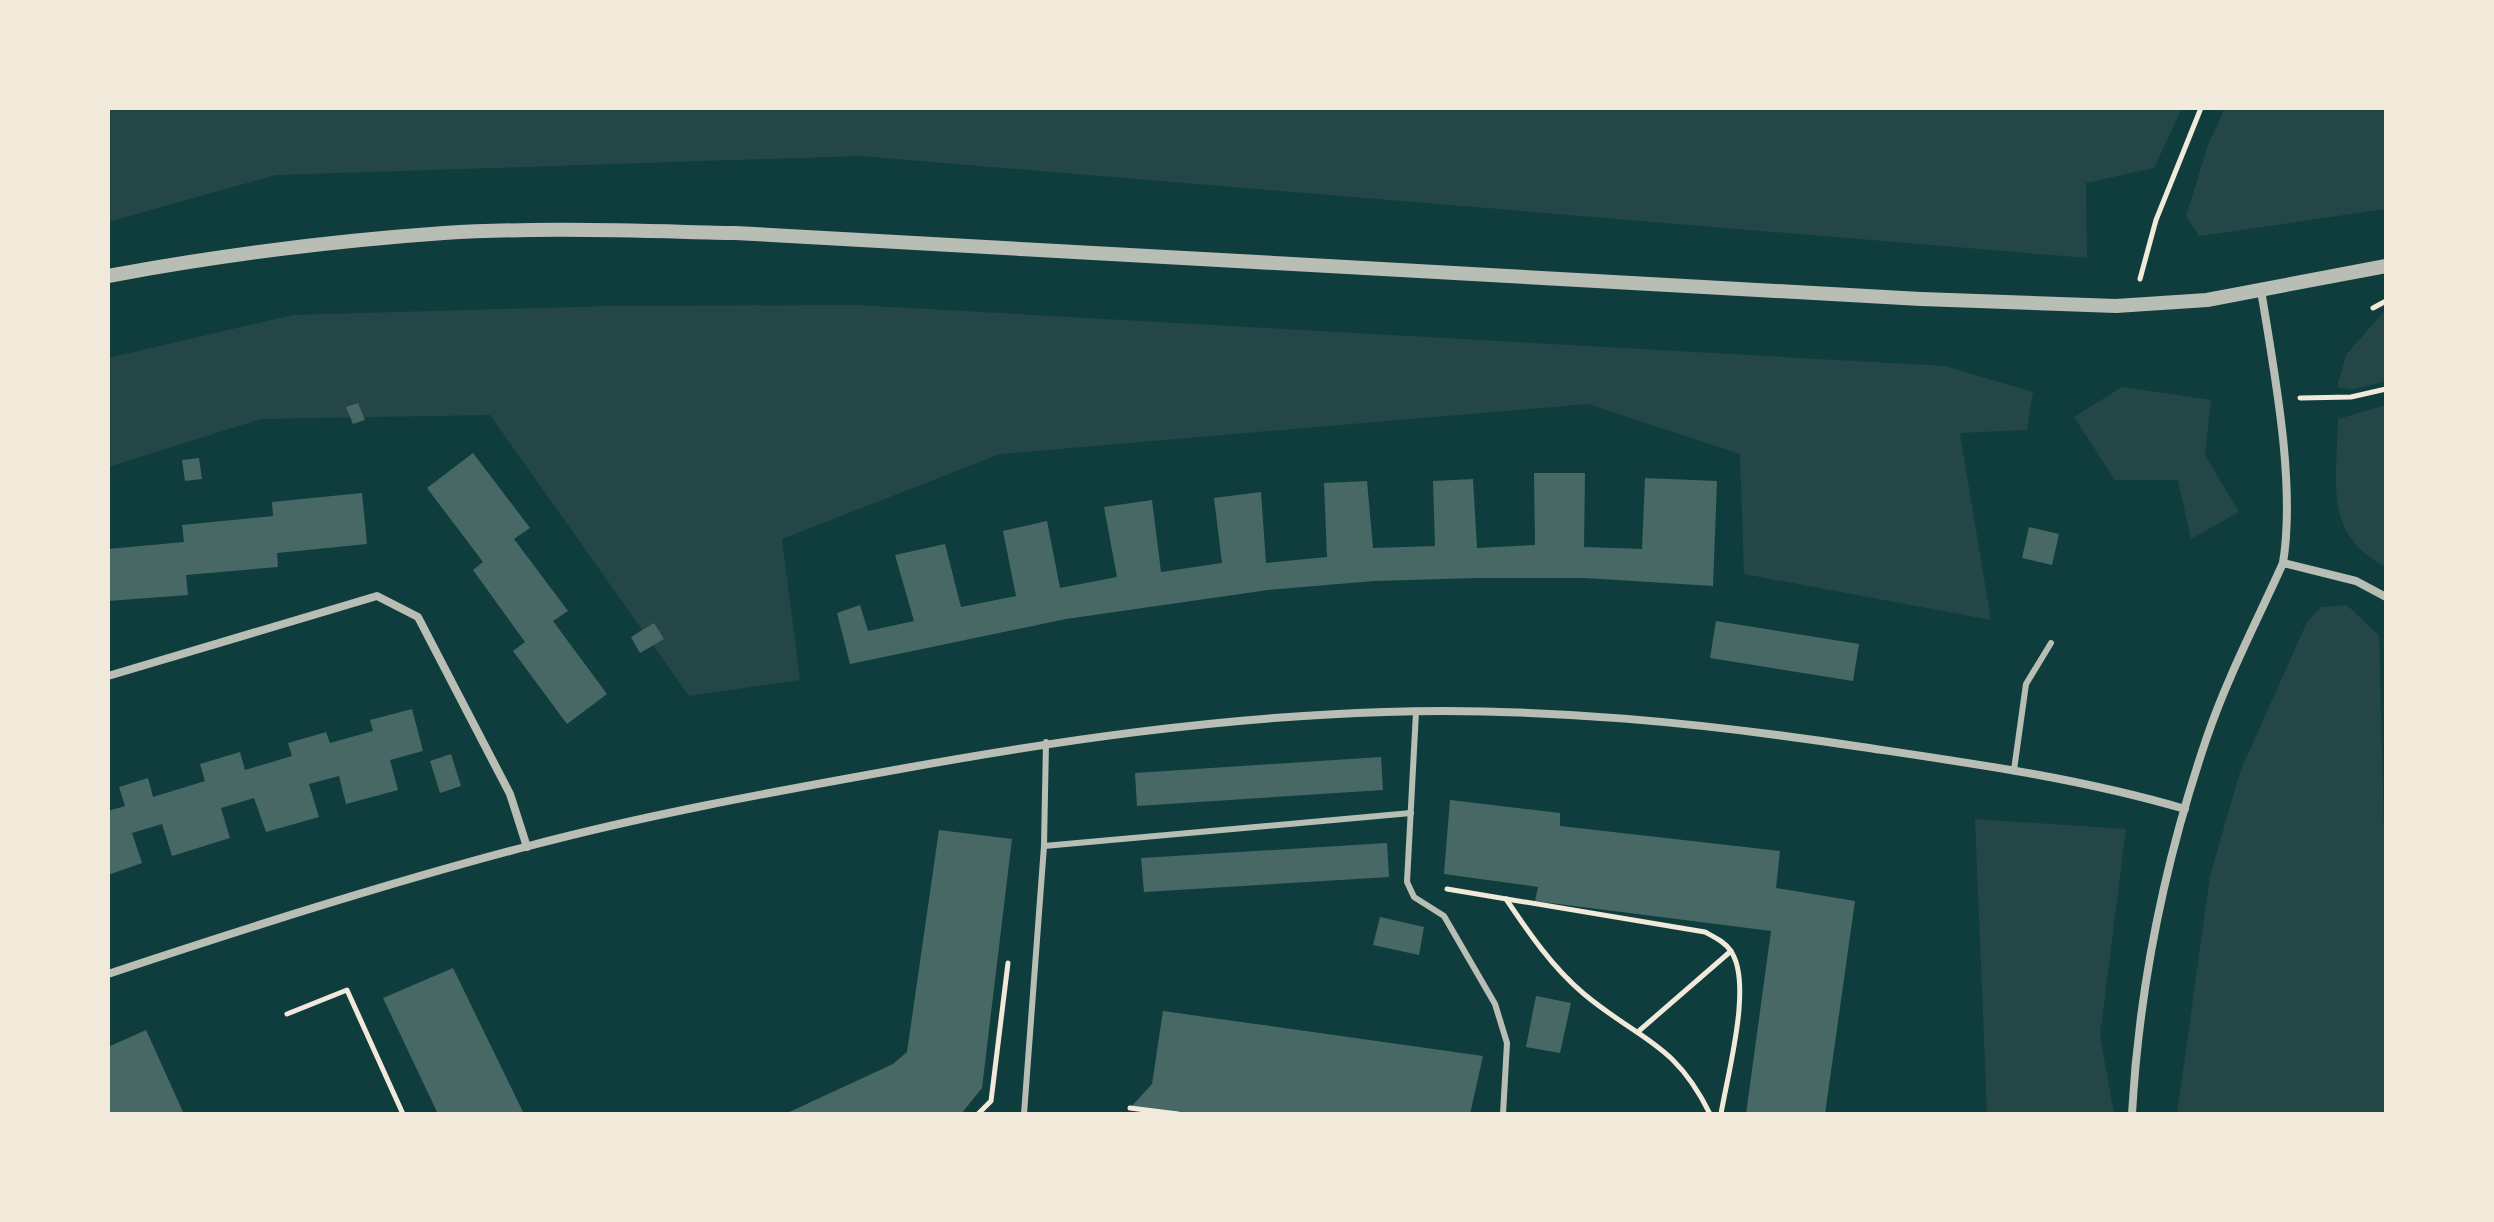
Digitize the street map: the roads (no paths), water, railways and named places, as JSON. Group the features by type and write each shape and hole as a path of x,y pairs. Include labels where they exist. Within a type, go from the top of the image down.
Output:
{"street":[{"path":"108,276 202,258 316,244 447,233 596,231 767,235 2001,303 2136,304 2207,300 2386,266"},
{"path":"2132,1114 2135,1051 2169,864 2208,735 2283,563 2287,501 2261,290"},
{"path":"2283,563 2356,581 2386,597"},
{"path":"108,676 377,596 418,617 510,794 527,847"},
{"path":"108,974 258,923 527,847 836,778 1046,742 1181,725 1416,712 1559,714 1693,724 2014,770 2123,791 2185,809"}],"lane":[{"path":"2014,770 2026,684 2051,643"},
{"path":"1416,712 1407,882 1414,897 1444,916 1495,1004 1508,1059 1503,1114"},
{"path":"1024,1114 1044,846 1046,742"},
{"path":"1044,846 1411,813"}]}
